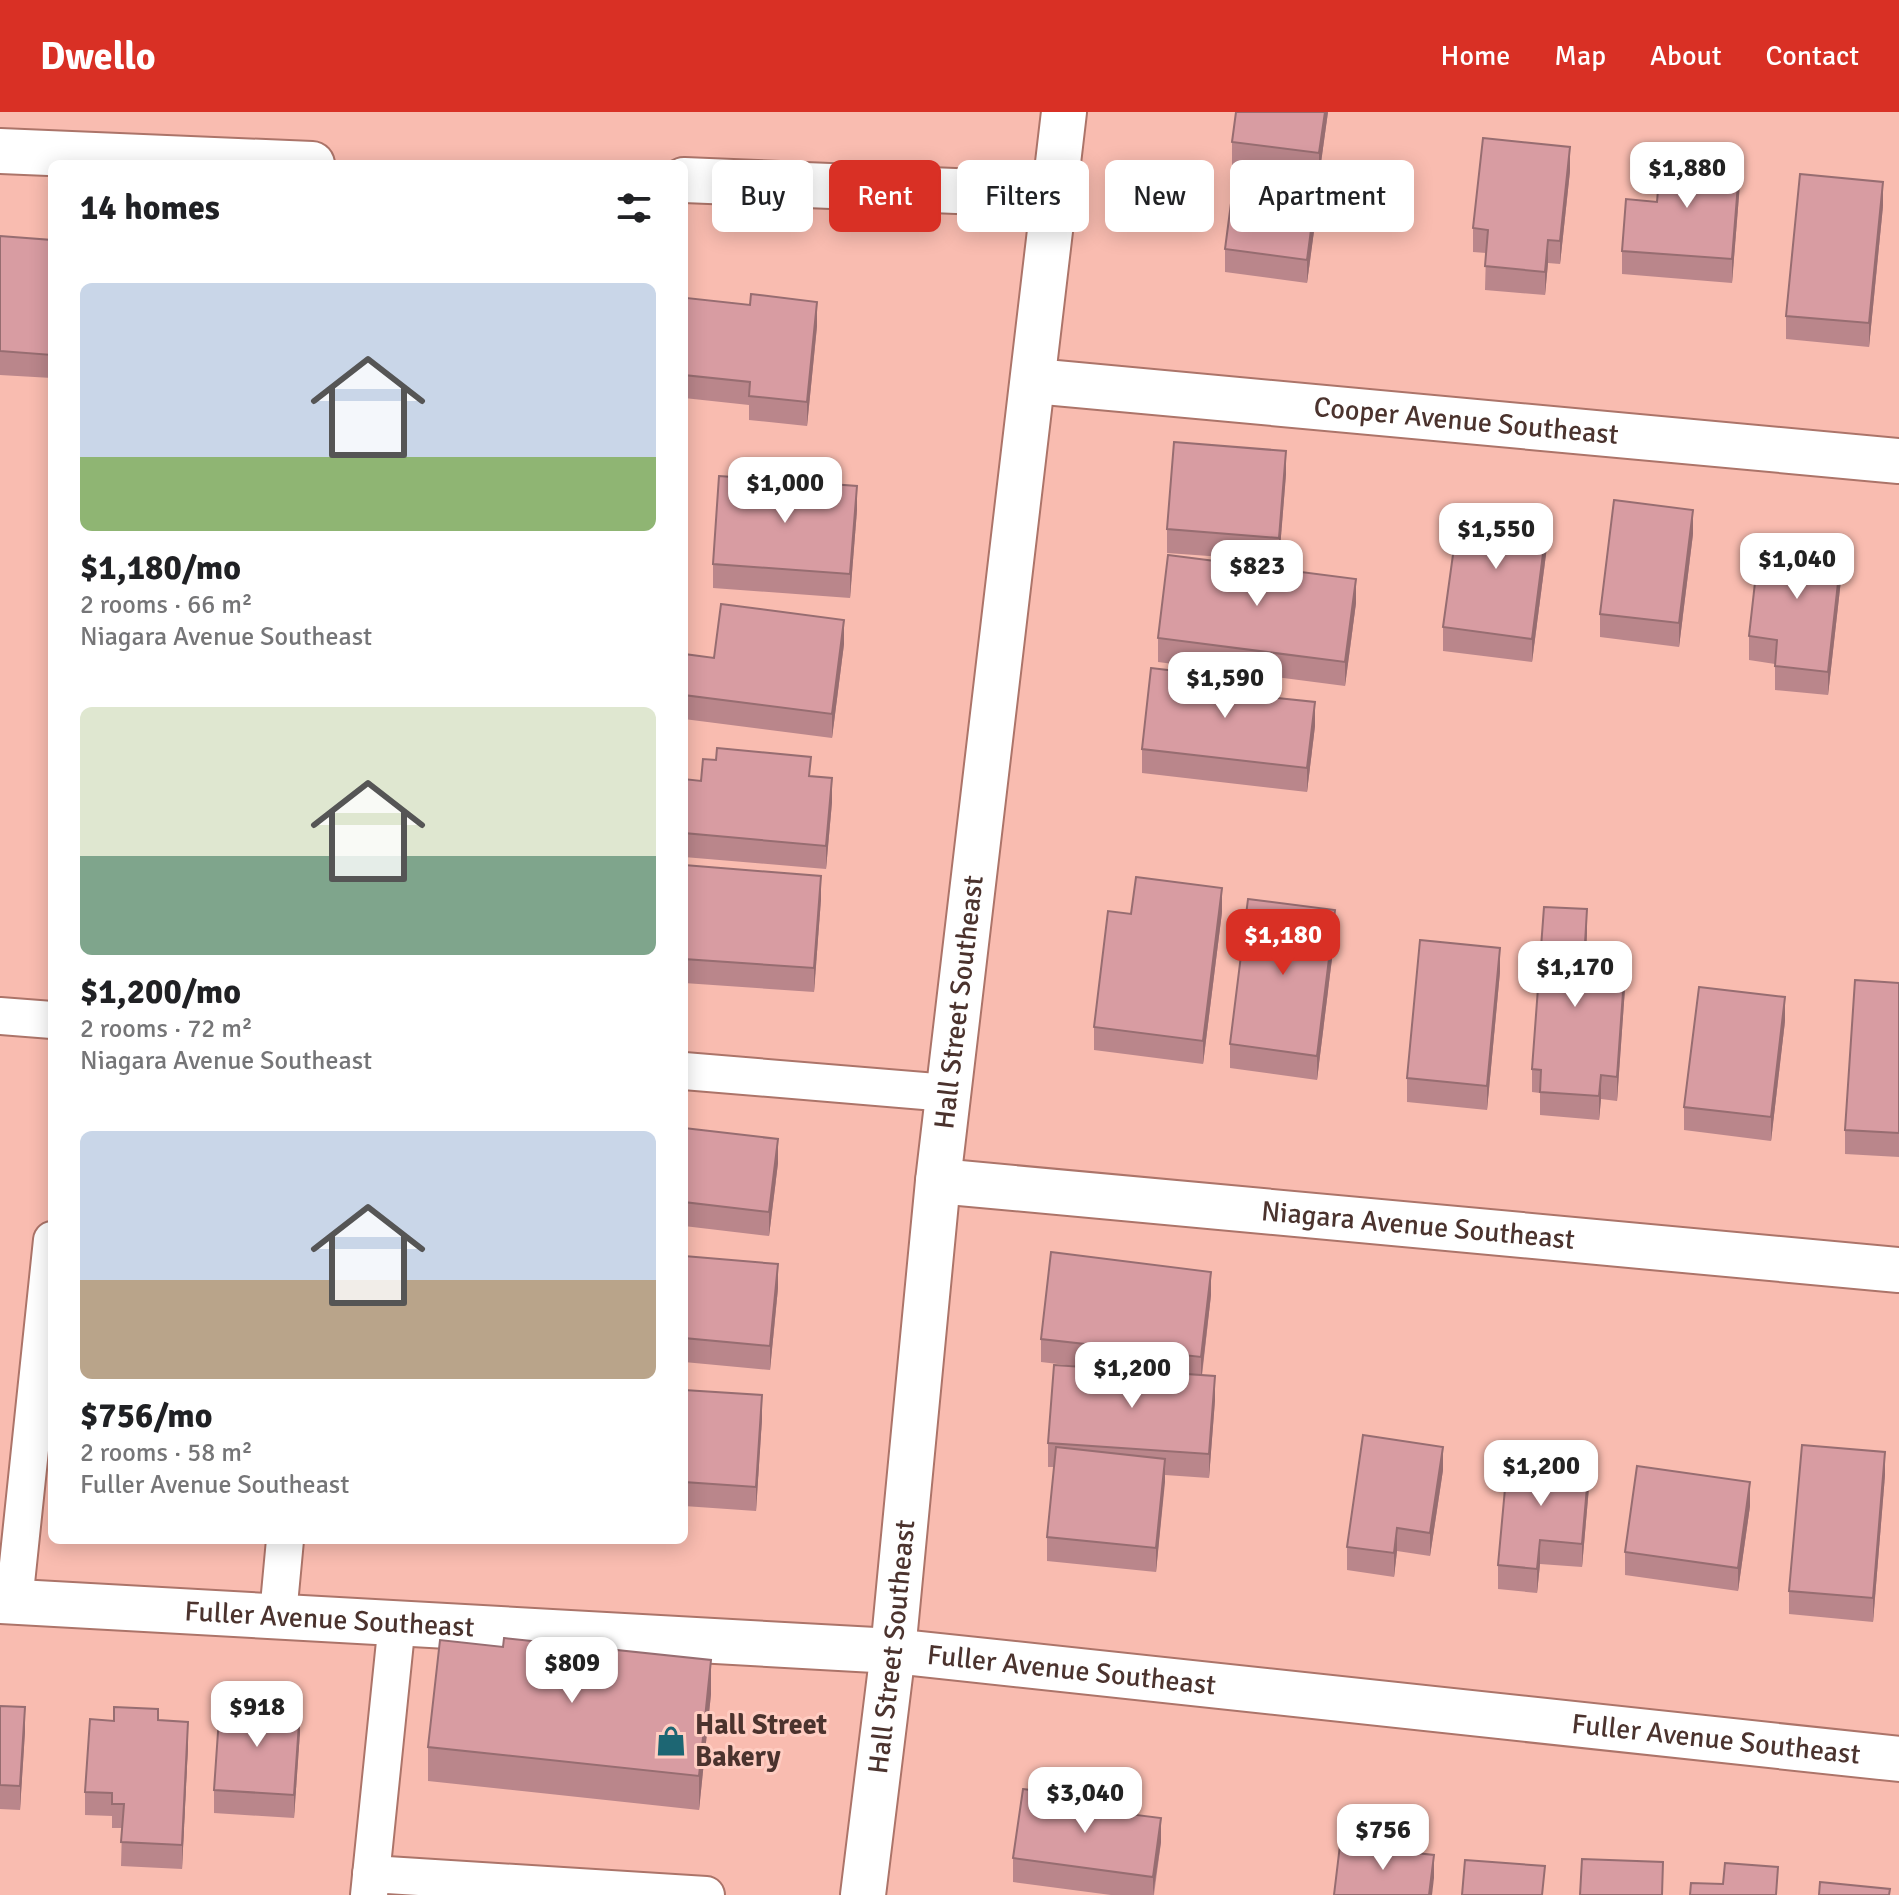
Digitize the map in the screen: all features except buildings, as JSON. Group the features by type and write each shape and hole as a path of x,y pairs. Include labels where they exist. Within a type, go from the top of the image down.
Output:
{"street":[{"name":"Hall Street Southeast","path":"1058,160 1064,112"},
{"path":"0,151 216,160"},
{"path":"688,180 957,191"},
{"name":"Hall Street Southeast","path":"863,1895 893,1651 938,1181 1050,232"},
{"name":"Cooper Avenue Southeast","path":"1034,381 1899,461"},
{"name":"Niagara Avenue Southeast","path":"938,1181 1899,1270"},
{"name":"Fuller Avenue Southeast","path":"7,1602 893,1651 1899,1759"}],"lane":[{"path":"0,1016 48,1020"},
{"path":"688,1071 948,1093"},
{"path":"7,1602 48,1272"},
{"path":"278,1615 285,1544"},
{"path":"397,1622 370,1885 706,1895"}],"place":[{"name":"Hall Street Bakery","path":"671,1741"}]}
